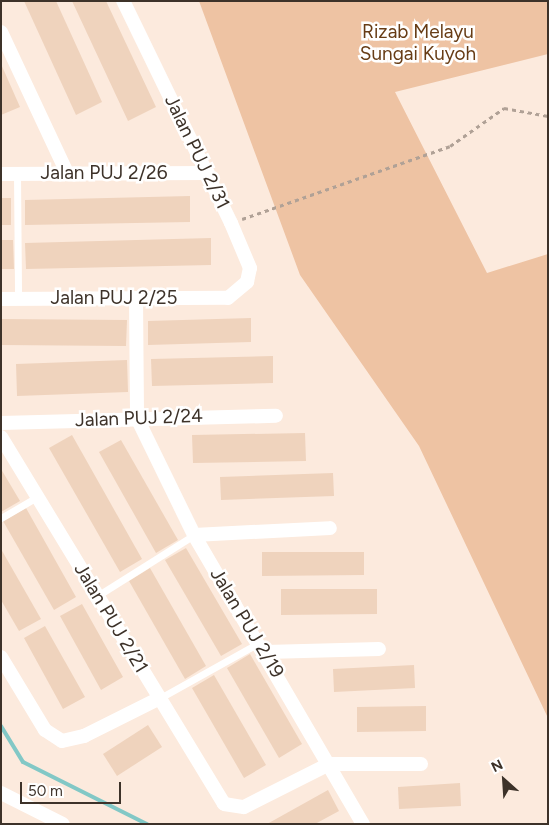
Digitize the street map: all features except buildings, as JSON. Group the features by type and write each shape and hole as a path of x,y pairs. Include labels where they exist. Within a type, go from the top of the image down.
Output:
{"street":[{"name":"Jalan PUJ 2/31","path":"123,1 208,173 250,268 239,292 228,298"},
{"path":"1,32 67,173"},
{"name":"Jalan PUJ 2/26","path":"1,174 208,173"},
{"path":"136,298 137,418"},
{"name":"Jalan PUJ 2/25","path":"1,299 228,298"},
{"name":"Jalan PUJ 2/24","path":"1,423 137,418 276,416"},
{"name":"Jalan PUJ 2/19","path":"137,418 194,535 262,647 363,824"},
{"name":"Jalan PUJ 2/21","path":"1,437 220,799 230,807 244,807 329,764"},
{"path":"194,535 330,528"},
{"path":"262,647 379,649"},
{"path":"1,657 44,730 62,741 84,736 160,698"},
{"path":"329,764 421,764"},
{"path":"1,793 62,824"},
{"path":"1,809 15,801"}],"lane":[{"path":"17,174 18,298"},
{"path":"1,518 37,497"},
{"path":"97,596 194,535"},
{"path":"160,698 262,647"}],"path":[{"path":"231,223 450,146 504,108 548,116"}],"green space":[{"name":"Rizab Melayu Sungai Kuyoh","path":"199,1 548,1 548,54 395,92 487,273 548,254 548,718 419,446 300,275"}],"waterway":[{"path":"1,726 23,762 147,824"}]}
